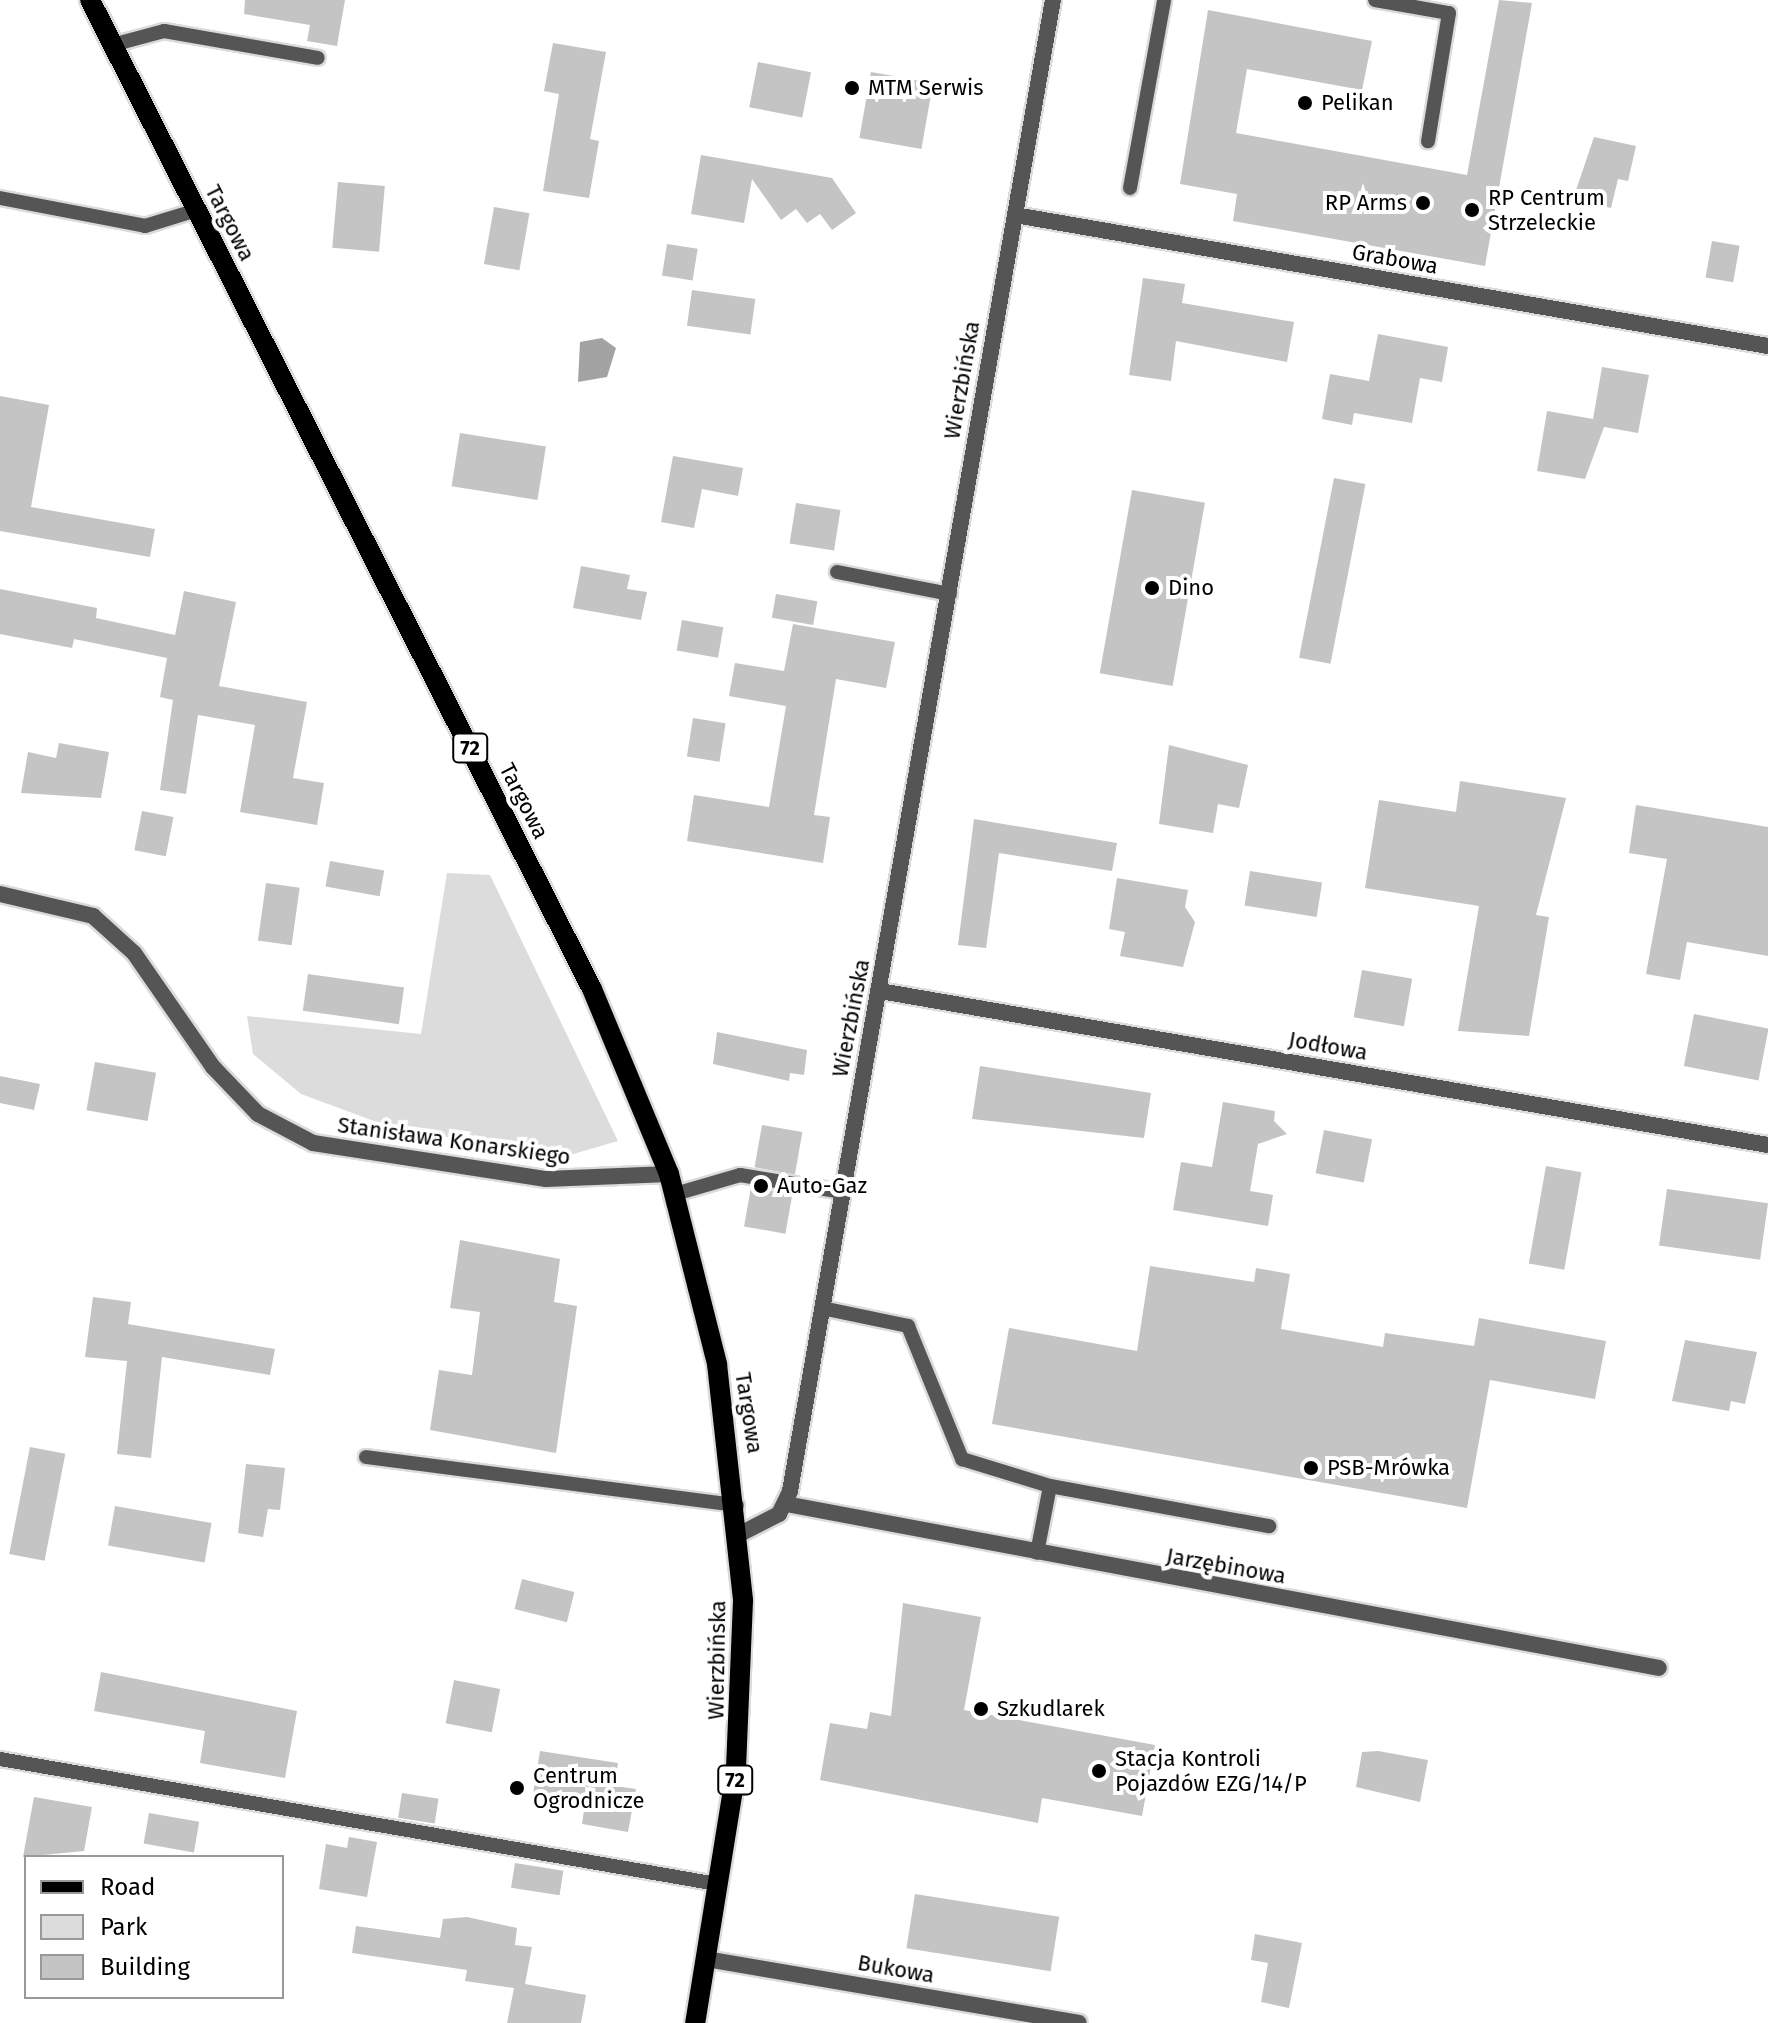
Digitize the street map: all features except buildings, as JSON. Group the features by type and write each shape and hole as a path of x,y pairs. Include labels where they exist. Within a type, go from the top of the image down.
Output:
{"main road":[{"name":"Targowa","path":"90,0 592,989 672,1184 717,1364 740,1534"},
{"name":"Wierzbińska","path":"695,2023 717,1884 743,1671 740,1534"}],"street":[{"name":"Wierzbińska","path":"786,1504 880,991 1053,0"},
{"name":"Grabowa","path":"1015,215 1768,346"},
{"name":"Stanisława Konarskiego","path":"0,894 93,916 134,953 213,1067 258,1114 313,1143 546,1179 672,1184"},
{"name":"Jodłowa","path":"880,991 1768,1145"},
{"path":"740,1534 770,1522 786,1504"},
{"name":"Jarzębinowa","path":"786,1504 1659,1668"},
{"name":"Bukowa","path":"706,1959 1079,2023"}],"lane":[{"path":"1130,188 1164,0"},
{"path":"1375,0 1449,13 1428,141"},
{"path":"112,45 164,31 318,58"},
{"path":"0,198 145,226 197,210"},
{"path":"837,572 950,594"},
{"path":"672,1184 740,1175 843,1192"},
{"path":"822,1308 908,1326 962,1459 1050,1486 1269,1526"},
{"path":"366,1457 737,1505"},
{"path":"1037,1553 1050,1486"},
{"path":"0,1759 717,1884"}],"green space":[{"path":"447,873 490,875 618,1141 570,1155 398,1130 301,1094 253,1054 247,1016 421,1034"}],"shaded area":[{"path":"602,338 616,348 607,377 578,382 580,342"}],"place":[{"name":"MTM Serwis","path":"852,88"},
{"name":"Pelikan","path":"1305,103"},
{"name":"RP Arms","path":"1423,203"},
{"name":"RP Centrum Strzeleckie","path":"1472,210"},
{"name":"Dino","path":"1152,588"},
{"name":"Auto-Gaz","path":"761,1186"},
{"name":"PSB-Mrówka","path":"1311,1468"},
{"name":"Szkudlarek","path":"981,1709"},
{"name":"Stacja Kontroli Pojazdów EZG/14/P","path":"1099,1771"},
{"name":"Centrum Ogrodnicze","path":"517,1788"}]}
